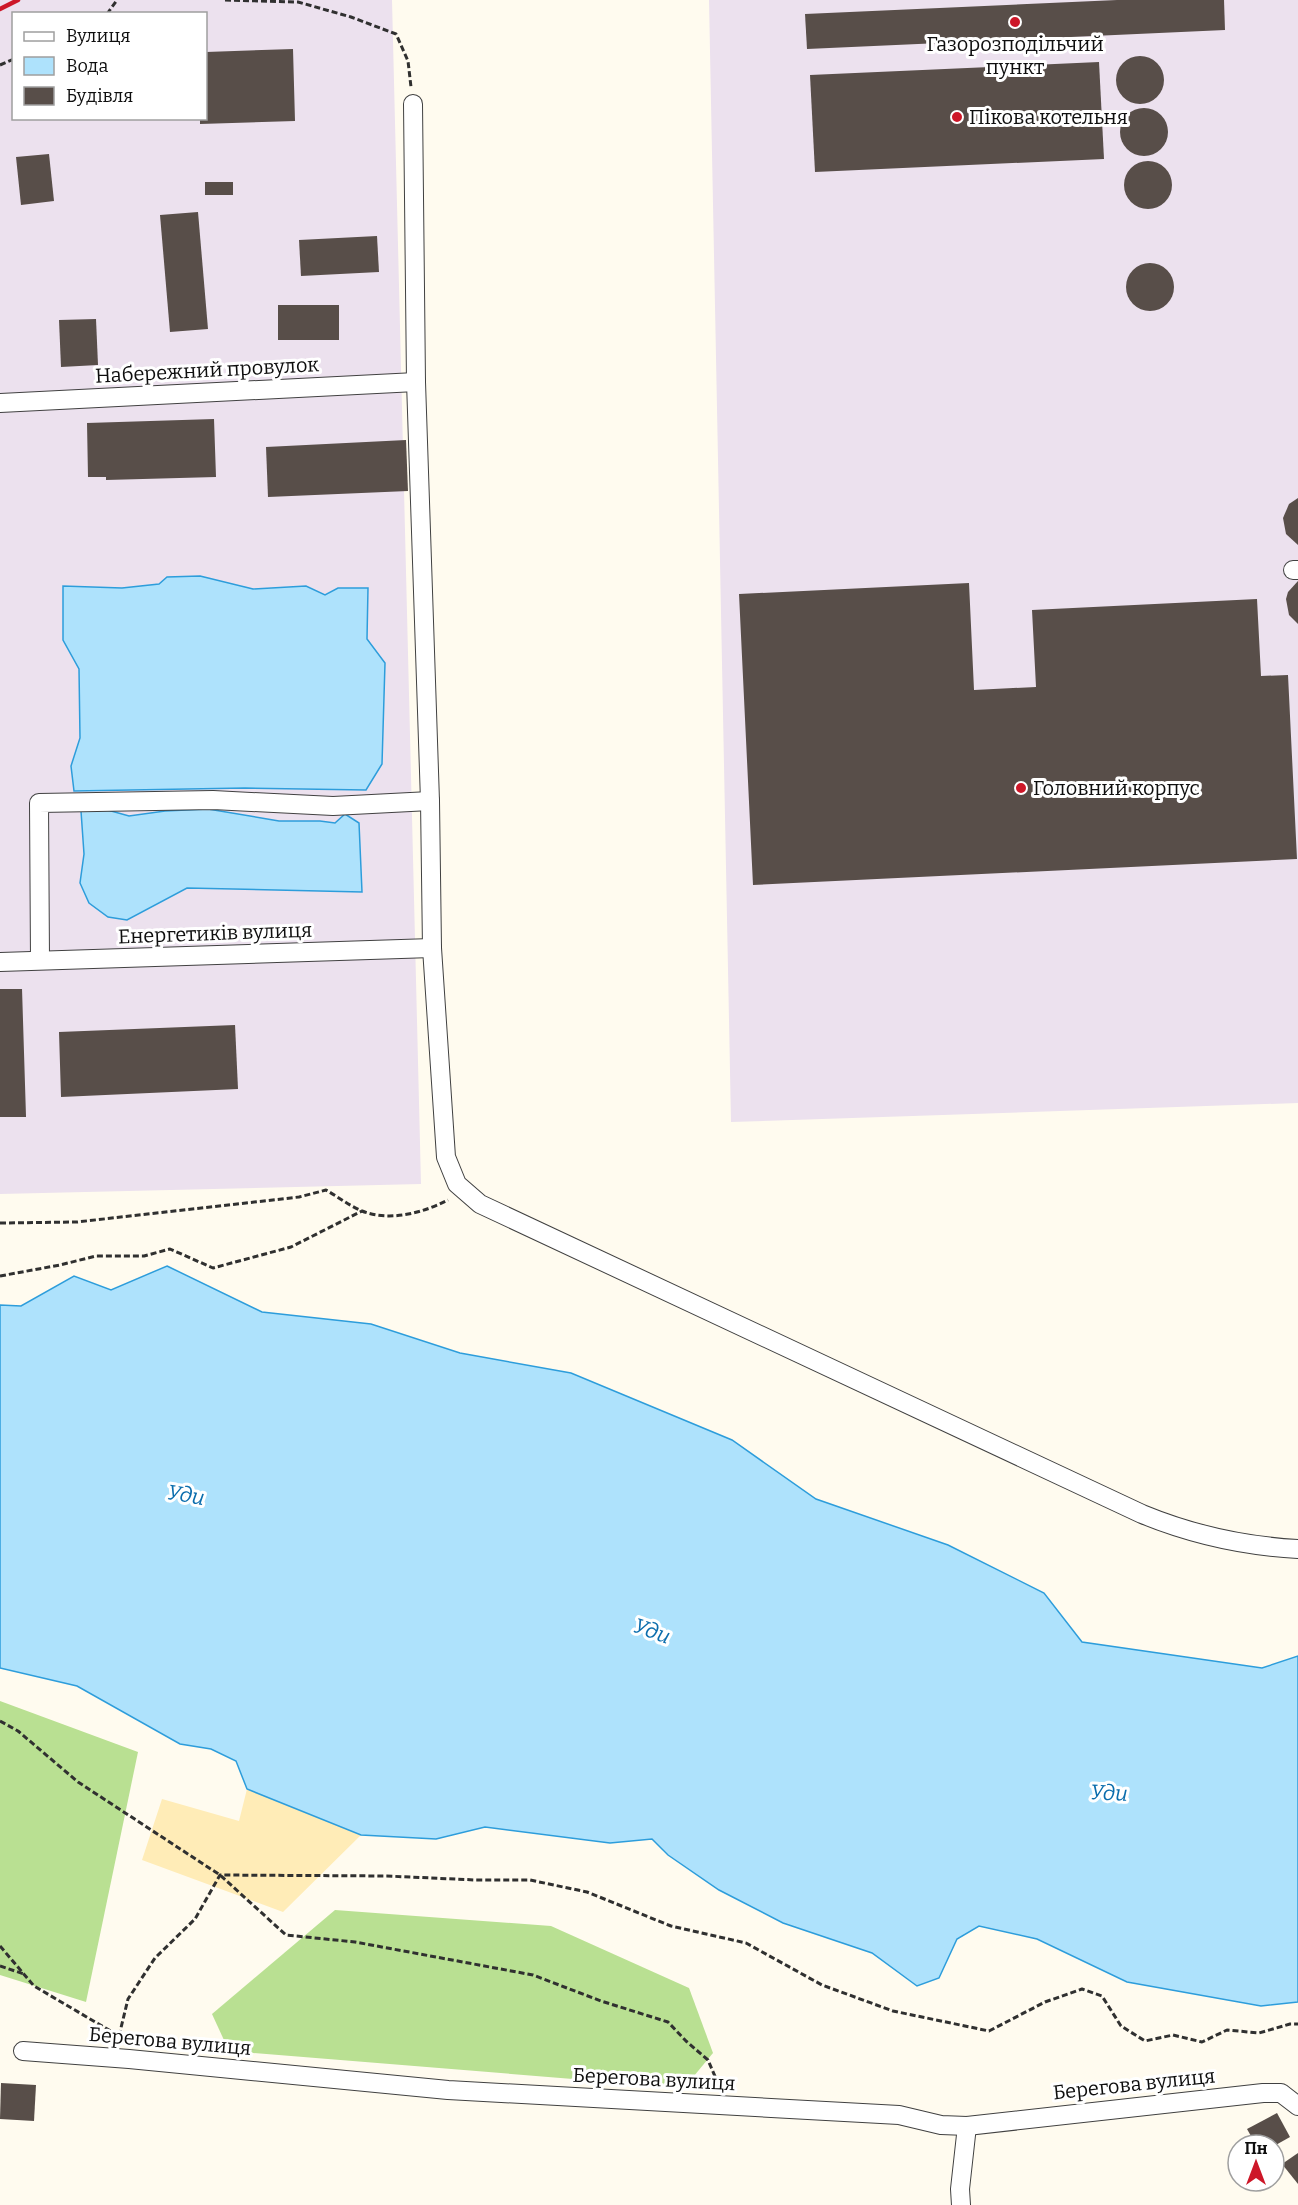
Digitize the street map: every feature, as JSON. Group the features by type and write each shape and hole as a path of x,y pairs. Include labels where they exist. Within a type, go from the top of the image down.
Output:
{"street":[{"path":"412,104 416,382 430,801 432,948 446,1157 457,1184 480,1204 1142,1514 1172,1526 1223,1540 1266,1547 1298,1549"},
{"name":"Набережний провулок","path":"0,403 416,382"},
{"path":"40,960 39,803 213,800 333,806 430,801"},
{"name":"Енергетиків вулиця","path":"0,962 432,948"},
{"name":"Берегова вулиця","path":"23,2051 129,2059 448,2091 899,2115 941,2125 967,2126 1263,2092 1281,2093 1298,2106"},
{"path":"961,2205 960,2189 967,2126"}],"path":[{"path":"225,0 298,2 351,17 396,34 408,61 412,104"},
{"path":"0,1223 77,1222 299,1197 326,1190 362,1211 382,1216 414,1213 440,1204 465,1191"},
{"path":"0,1275 60,1265 96,1256 144,1256 170,1249 213,1268 291,1247 362,1211"},
{"path":"0,1721 18,1731 78,1782 220,1875 285,1935 355,1942 533,1975 601,2001 668,2022 708,2060 728,2105"},
{"path":"220,1875 530,1880 587,1892 671,1926 746,1943 822,1985 893,2011 989,2031 1045,2002 1082,1989 1102,1996 1121,2025 1145,2041 1173,2035 1202,2042 1227,2030 1259,2033 1298,2024"},
{"path":"119,2036 128,1999 155,1959 195,1919 220,1875"},
{"path":"0,1946 34,1986 119,2036 129,2059"},
{"path":"0,1966 24,1974"}],"shaded area":[{"path":"0,0 392,0 421,1184 0,1194"},
{"path":"709,0 1298,0 1298,1103 731,1122"}],"green space":[{"path":"0,1701 138,1752 86,2002 0,1975"},
{"path":"335,1910 551,1926 689,1988 713,2053 684,2088 229,2051 212,2014"}],"sand":[{"path":"247,1789 361,1835 283,1912 142,1860 162,1799 239,1821"}],"water":[{"path":"200,576 253,589 306,586 325,595 338,588 368,588 367,639 385,663 382,764 366,790 245,788 74,791 71,766 80,738 79,669 63,640 63,586 122,588 159,584 167,577"},
{"path":"104,809 129,816 165,811 208,809 279,821 335,823 345,814 359,823 362,892 187,888 127,920 108,917 89,903 80,883 84,854 81,811"},
{"name":"Уди","path":"167,1266 262,1312 371,1324 460,1353 571,1373 732,1440 816,1499 948,1545 1044,1593 1082,1642 1262,1668 1298,1656 1298,2002 1261,2006 1127,1982 1037,1939 979,1926 957,1939 939,1978 917,1986 872,1953 783,1923 719,1890 668,1855 652,1839 610,1843 485,1827 436,1839 361,1835 247,1789 236,1761 211,1749 180,1744 77,1686 0,1668 0,1305 21,1306 74,1276 111,1290"}],"building":[{"name":"Газорозподільчий пункт","path":"1117,0 1224,0 1225,30 807,49 805,14"},
{"path":"293,49 295,121 200,124 200,120 207,120 207,52"},
{"path":"1135,56 1145,56 1157,63 1164,75 1164,85 1157,97 1145,104 1135,104 1120,93 1116,85 1116,75 1127,60"},
{"name":"Пікова котельня","path":"1099,62 1104,159 815,172 810,75"},
{"path":"1139,108 1149,108 1161,115 1168,127 1168,137 1161,149 1149,156 1139,156 1124,145 1120,137 1120,127 1131,112"},
{"path":"49,154 54,201 21,205 16,157"},
{"path":"1143,161 1153,161 1165,168 1172,180 1172,190 1165,202 1153,209 1143,209 1128,198 1124,190 1124,180 1135,165"},
{"path":"205,182 233,182 233,195 205,195"},
{"path":"198,212 208,329 170,332 160,215"},
{"path":"377,236 379,272 301,276 299,240"},
{"path":"1145,263 1155,263 1167,270 1174,282 1174,292 1167,304 1155,311 1145,311 1130,300 1126,292 1126,282 1137,267"},
{"path":"278,305 339,305 339,340 278,340"},
{"path":"96,319 98,365 61,367 59,320"},
{"path":"214,419 216,477 106,480 106,477 88,477 87,423"},
{"path":"406,440 408,491 268,497 266,447"},
{"path":"1298,498 1298,545 1286,534 1283,518 1289,504"},
{"path":"1298,581 1298,624 1289,615 1286,599 1288,592"},
{"name":"Головний корпус","path":"969,583 974,690 1036,687 1032,610 1257,599 1261,676 1288,675 1297,859 753,885 739,594"},
{"path":"0,989 22,989 26,1117 0,1117"},
{"path":"235,1025 238,1089 61,1097 59,1032"},
{"path":"1,2083 36,2085 34,2121 0,2119"},
{"path":"1277,2113 1290,2137 1286,2139 1286,2133 1249,2133 1247,2129"},
{"path":"1298,2153 1298,2184 1286,2169 1286,2161"}],"railway":[{"path":"0,9 18,0"}],"place":[{"name":"Газорозподільчий пункт","path":"1015,22"},
{"name":"Пікова котельня","path":"957,117"},
{"name":"Головний корпус","path":"1021,788"}]}
